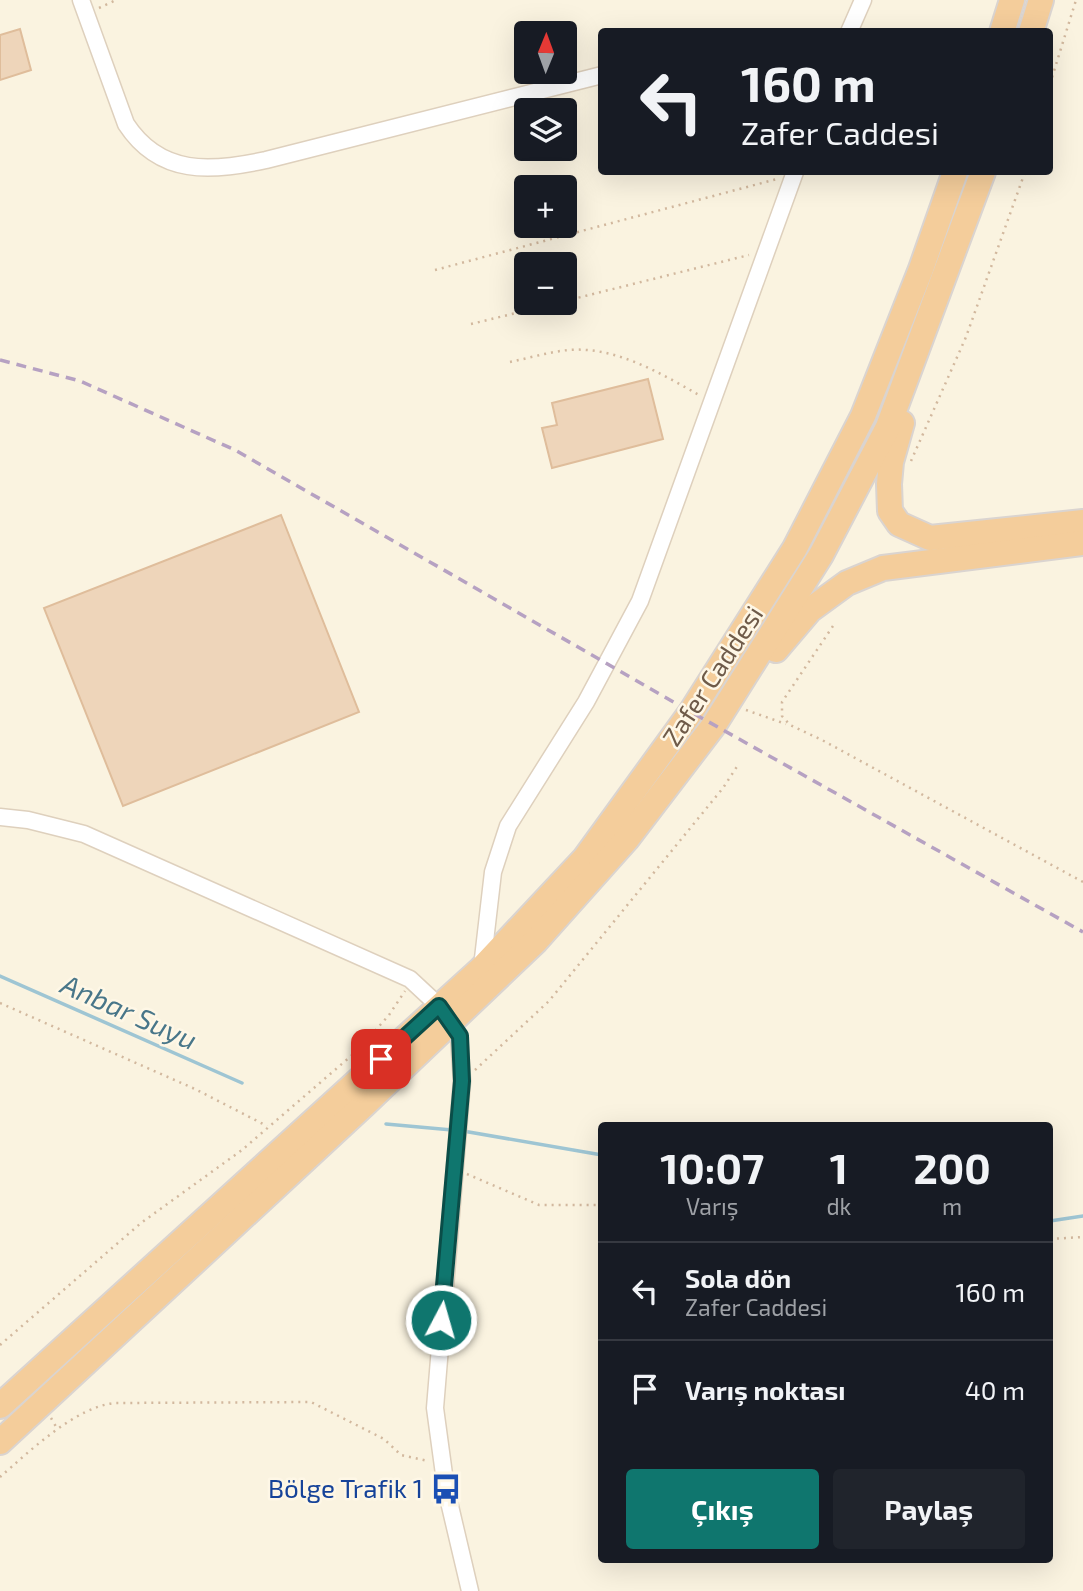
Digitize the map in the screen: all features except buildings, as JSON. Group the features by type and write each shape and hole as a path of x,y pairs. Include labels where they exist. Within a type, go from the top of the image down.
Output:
{"highway":[{"path":"1003,28 1012,0"},
{"path":"1032,28 1041,0"},
{"name":"Zafer Caddesi","path":"302,1146 364,1105 481,969 585,858 656,763 726,661 794,548 863,416 921,269 954,175"},
{"name":"Zafer Caddesi","path":"302,1146 342,1095 536,941 628,839 727,704 821,555 882,439 937,301 982,175"},
{"path":"937,301 891,463 890,511 899,524 930,538 1083,522"},
{"path":"754,661 771,656 810,610 847,583 884,568 1083,543"},
{"path":"0,1406 234,1197 302,1146"},
{"path":"0,1442 302,1146"}],"street":[{"path":"851,28 863,0"},
{"path":"83,7 126,124 137,140 151,153 169,162 188,166 227,168 598,76"},
{"path":"481,969 493,872 508,826 586,702 640,601 794,175"},
{"path":"0,817 29,820 84,834 410,979 445,1014 460,1036 462,1081 435,1409 442,1460 470,1591"}],"path":[{"path":"83,7 116,0"},
{"path":"1053,74 1076,0"},
{"path":"435,270 788,175"},
{"path":"889,484 915,457 938,407 991,272 1024,175"},
{"path":"577,298 765,251"},
{"path":"471,324 514,313"},
{"path":"510,362 569,350 601,354 648,366 711,403"},
{"path":"790,725 782,716 782,702 834,626"},
{"path":"727,704 790,725 822,740 1083,882"},
{"path":"462,1081 522,1029 567,979 723,788 738,765"},
{"path":"0,1345 141,1223 242,1150 358,1050 389,1015 410,979"},
{"path":"0,1003 195,1089 268,1126"},
{"path":"454,1168 530,1203 548,1206 598,1205"},
{"path":"1053,1239 1083,1237"},
{"path":"0,1477 80,1414 98,1406 115,1403 311,1402 384,1439 401,1455 422,1461 442,1460"}],"waterway":[{"name":"Anbar Suyu","path":"0,976 242,1083"},
{"path":"386,1124 452,1130"},
{"path":"463,1131 598,1154"},
{"path":"1053,1221 1083,1216"}],"railway":[{"path":"0,360 80,381 235,450 691,712 1083,932"}],"place":[{"name":"Bölge Trafik 1","path":"446,1489"}],"route":[{"path":"381,1059 439,1006 460,1036 462,1081 441,1320"}]}
